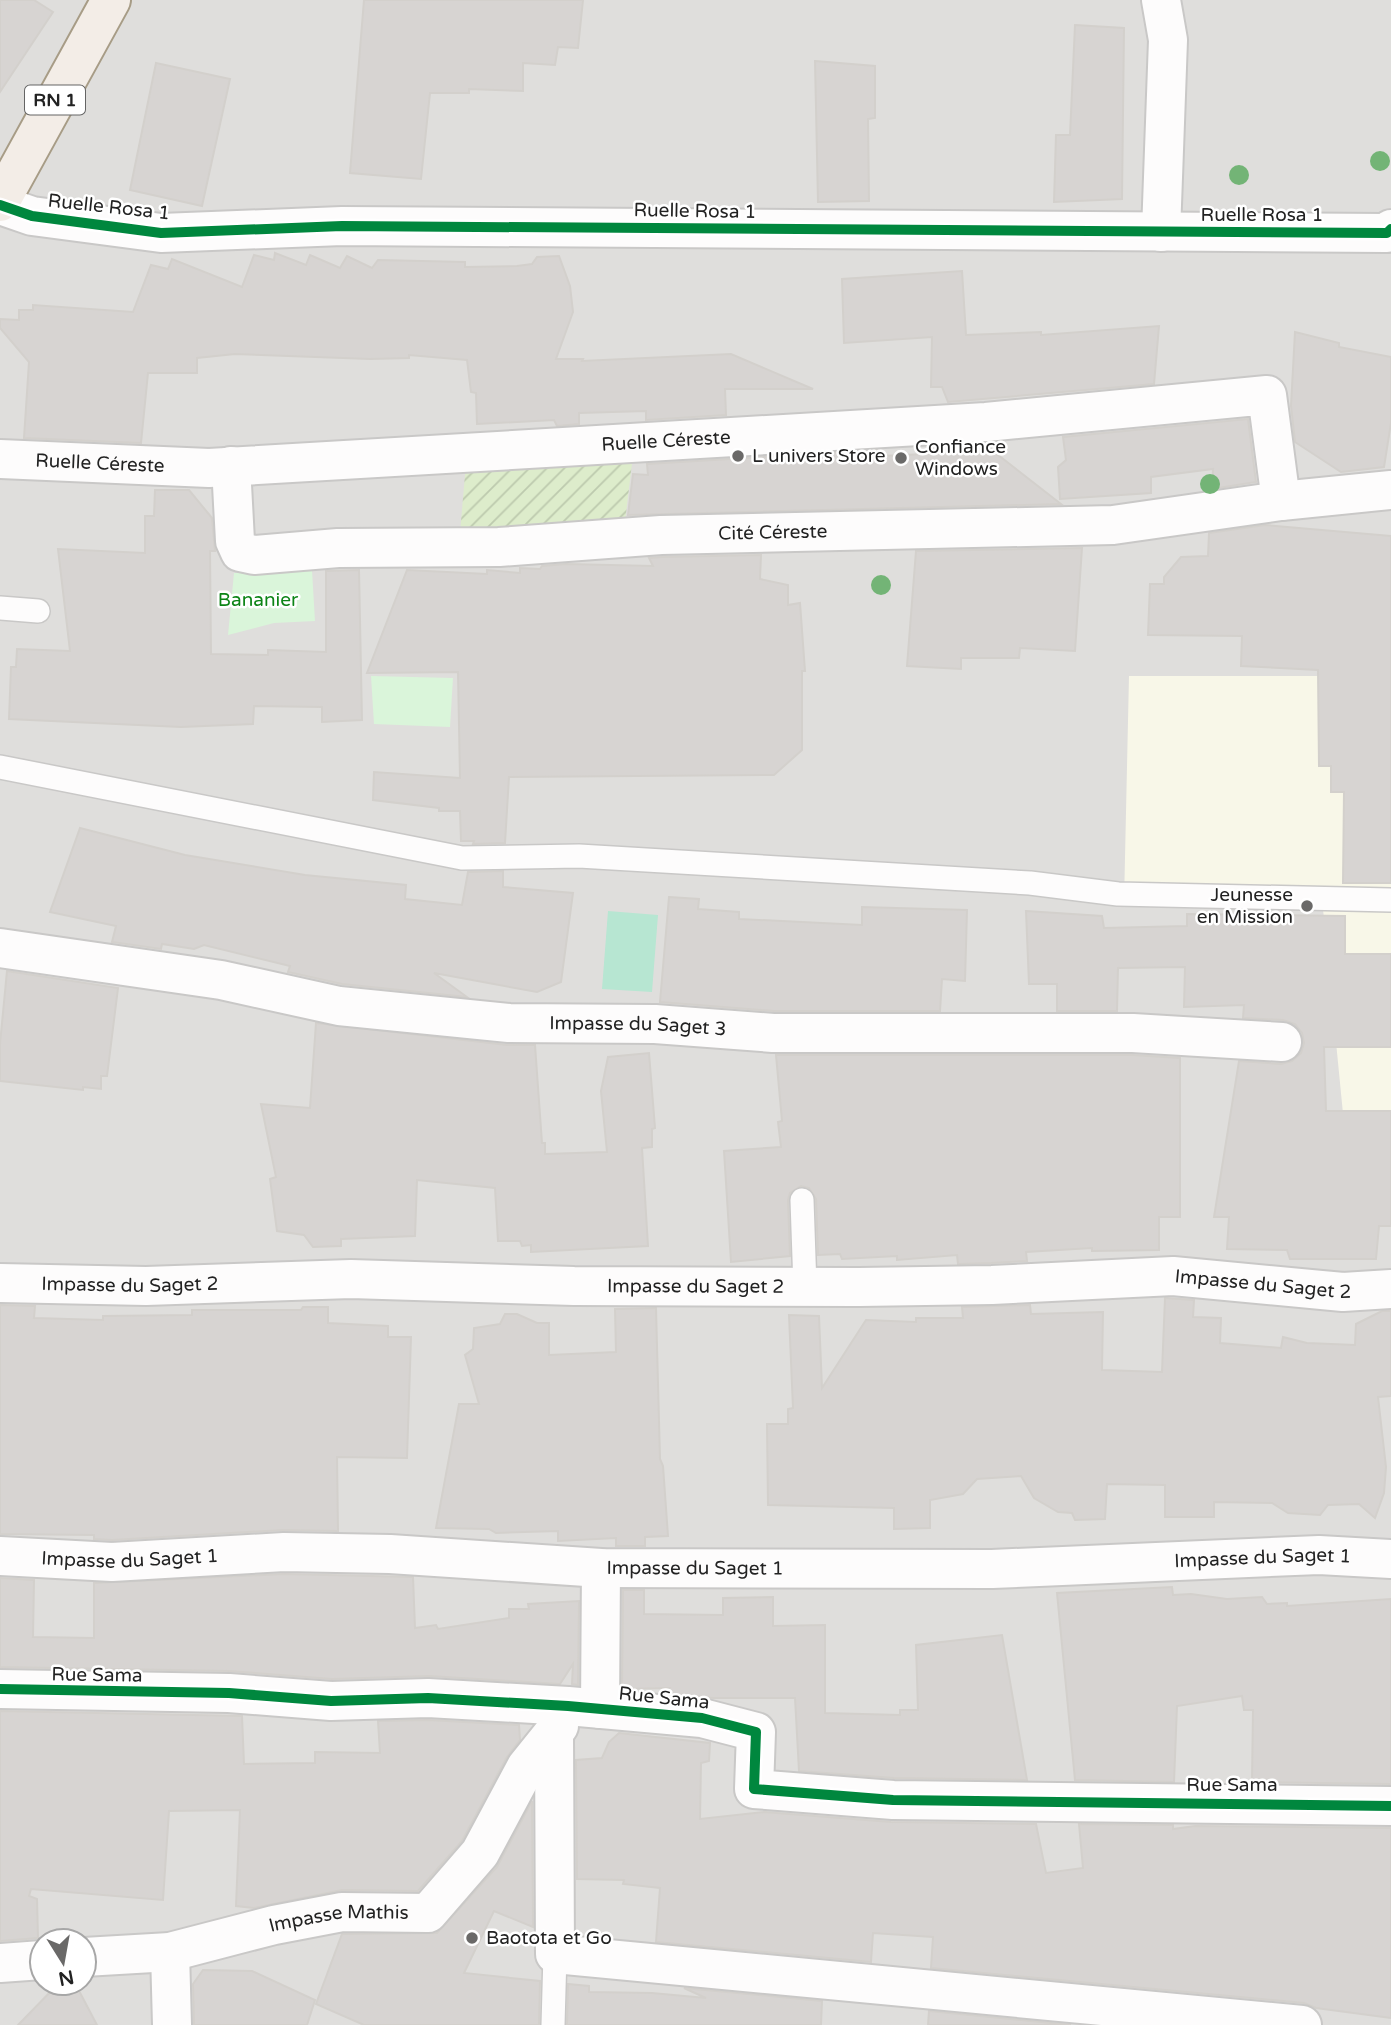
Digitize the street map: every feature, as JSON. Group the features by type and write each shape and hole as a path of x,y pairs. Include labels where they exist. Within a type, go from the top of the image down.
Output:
{"main road":[{"name":"RN 1","path":"0,203 111,0"}],"street":[{"path":"1161,0 1168,40 1161,232"},
{"name":"Ruelle Rosa 1","path":"0,203 32,216 160,233 342,226 1387,233 1391,229"},
{"name":"Ruelle Céreste","path":"0,459 231,466 723,435 897,429 1267,396 1281,501"},
{"name":"Cité Céreste","path":"231,466 235,541 240,552 254,555 338,548 499,547 662,535 1114,525 1281,501 1391,490"},
{"name":"Impasse du Saget 3","path":"0,948 221,980 339,1006 509,1023 655,1024 773,1033 1133,1033 1282,1042"},
{"name":"Impasse du Saget 2","path":"0,1283 146,1286 351,1279 574,1286 805,1287 992,1285 1173,1276 1343,1292 1391,1289"},
{"name":"Impasse du Saget 1","path":"0,1556 112,1562 284,1552 390,1554 601,1568 992,1569 1319,1555 1391,1559"},
{"path":"601,1568 574,1717 555,1954 822,1982 1302,2025"},
{"name":"Rue Sama","path":"0,1689 229,1693 331,1701 428,1698 574,1717 702,1718 755,1732 754,1789 893,1800 1391,1806"},
{"name":"Impasse Mathis","path":"98,1956 170,1952 274,1925 342,1912 428,1913 480,1853 526,1767 574,1717"},
{"path":"170,1952 172,2025"},
{"path":"0,1963 28,1961"}],"lane":[{"path":"0,608 38,611"},
{"path":"0,766 462,859 579,856 1030,883 1118,894 1391,900"},
{"path":"802,1200 805,1287"},
{"path":"553,2025 555,1954"}],"shaded area":[{"path":"0,0 1391,0 1391,2025 0,2025"},
{"name":"Jeunesse en Mission","path":"1129,676 1391,676 1391,1134 1345,1134 1323,909 1124,903"}],"green space":[{"path":"633,455 625,522 460,533 466,463"},
{"name":"Bananier","path":"312,570 315,621 274,623 228,635 234,573"},
{"path":"371,676 453,678 450,727 374,724"},
{"path":"608,911 658,915 652,992 602,989"}],"building":[{"path":"0,0 34,0 53,12 0,92"},
{"path":"364,0 583,0 578,48 558,47 555,65 523,63 523,91 469,89 469,93 430,93 421,179 350,173"},
{"path":"1075,25 1124,28 1122,199 1054,202 1056,135 1070,135"},
{"path":"815,61 875,66 875,118 868,119 869,201 818,202"},
{"path":"156,63 230,79 202,206 130,190"},
{"path":"275,253 306,265 310,255 340,268 347,256 372,268 378,260 465,262 465,267 517,266 532,264 537,257 559,256 570,286 573,312 556,359 583,359 582,361 731,354 813,389 725,389 726,415 646,420 646,411 579,413 579,424 557,426 554,420 477,424 476,393 471,392 467,360 409,355 409,358 370,359 235,354 197,358 197,373 148,373 141,443 24,438 29,362 0,328 0,319 19,320 19,310 33,310 33,305 133,312 151,265 168,269 172,259 242,287 254,255 274,260"},
{"path":"962,271 966,335 1041,332 1041,335 1159,326 1154,384 948,402 942,387 931,387 932,337 844,343 842,279"},
{"path":"1295,332 1339,343 1339,347 1391,357 1391,423 1384,467 1341,472 1295,442 1291,406"},
{"path":"1248,419 1256,482 1212,489 1213,469 1151,477 1151,493 1060,499 1058,467 1066,460 1063,437"},
{"path":"984,444 1061,504 628,515 633,474 648,475 647,464 879,450 880,456 949,453 950,446"},
{"path":"155,490 189,490 212,518 215,551 210,551 211,654 268,655 268,650 326,652 326,571 359,570 362,720 322,722 322,707 254,706 253,724 181,727 9,719 11,667 16,667 17,649 70,651 58,549 145,553 145,516 154,516"},
{"path":"1265,525 1391,536 1391,883 1343,883 1344,792 1331,792 1331,766 1319,766 1318,670 1241,666 1242,636 1148,635 1150,584 1164,584 1164,577 1181,557 1208,556 1209,533"},
{"path":"1082,548 1075,651 1020,648 1019,658 961,658 961,669 907,666 916,551"},
{"path":"761,555 760,579 788,585 788,605 800,603 805,671 802,671 802,750 774,775 509,777 505,843 473,844 474,841 461,841 460,811 439,811 439,808 373,800 374,772 460,778 458,672 367,673 407,570 487,574 487,570 520,573 520,568 540,569 542,566 566,564 653,566 649,558"},
{"path":"80,828 185,855 305,875 406,885 405,899 462,905 468,872 503,871 503,887 573,893 561,982 537,992 434,973 467,997 342,984 288,972 290,966 204,945 194,949 162,944 161,949 112,942 116,926 50,912"},
{"path":"669,897 699,899 698,909 739,912 739,919 862,925 862,907 967,910 965,981 942,979 940,1011 774,1011 660,1002"},
{"path":"1026,911 1102,916 1104,928 1187,926 1187,914 1345,916 1345,954 1391,954 1391,1047 1324,1047 1326,1111 1391,1111 1391,1226 1379,1226 1376,1259 1290,1259 1287,1250 1227,1249 1229,1217 1214,1217 1239,1061 1281,1064 1292,1061 1301,1053 1304,1043 1302,1033 1295,1024 1283,1020 1243,1018 1244,1005 1184,1007 1185,967 1118,968 1117,1011 1057,1011 1057,984 1029,984"},
{"path":"7,971 118,988 107,1076 101,1076 101,1089 83,1087 83,1090 0,1081 0,1044"},
{"path":"316,1023 507,1045 535,1045 545,1154 607,1152 601,1091 608,1057 649,1053 655,1128 652,1129 652,1147 642,1148 648,1246 531,1252 531,1245 522,1246 520,1241 498,1241 495,1188 417,1180 415,1236 341,1239 341,1246 313,1247 304,1235 277,1231 270,1179 276,1177 261,1104 310,1108"},
{"path":"776,1055 1132,1055 1180,1058 1180,1217 1159,1217 1159,1250 1092,1251 1092,1248 1026,1252 1027,1261 958,1264 957,1255 897,1260 897,1256 842,1259 840,1254 818,1255 816,1199 809,1188 801,1186 790,1193 788,1200 790,1256 731,1262 724,1151 781,1147 778,1122 782,1121"},
{"path":"1165,1298 1194,1300 1193,1317 1221,1318 1220,1343 1281,1348 1283,1337 1307,1343 1355,1345 1356,1324 1382,1311 1391,1311 1391,1396 1378,1397 1386,1467 1384,1493 1375,1518 1359,1504 1328,1505 1320,1515 1288,1513 1272,1503 1214,1502 1214,1517 1165,1517 1165,1485 1107,1484 1105,1519 1075,1520 1072,1513 1058,1512 1034,1498 1021,1476 977,1479 963,1494 930,1500 930,1528 894,1529 894,1508 768,1505 767,1424 788,1424 788,1409 793,1408 789,1315 819,1316 822,1388 866,1320 916,1322 916,1318 963,1318 962,1307 1030,1305 1031,1314 1103,1312 1102,1370 1162,1372"},
{"path":"0,1305 35,1306 34,1318 103,1320 103,1316 192,1315 192,1310 301,1310 303,1307 328,1307 328,1323 388,1326 388,1337 411,1337 407,1458 337,1457 338,1531 283,1530 112,1540 94,1539 94,1535 0,1534"},
{"path":"656,1308 660,1459 663,1466 668,1536 645,1537 645,1546 616,1546 616,1538 558,1541 558,1531 496,1533 489,1529 436,1528 459,1404 479,1404 465,1355 473,1349 474,1328 500,1324 505,1314 517,1314 537,1323 549,1323 549,1355 616,1352 615,1309"},
{"path":"284,1574 413,1577 415,1628 436,1625 438,1629 509,1618 509,1609 529,1609 528,1604 579,1601 578,1685 572,1684 573,1664 560,1684 429,1676 332,1679 229,1671 0,1667 0,1578 34,1580 33,1637 94,1638 94,1583"},
{"path":"1172,1587 1173,1595 1191,1594 1227,1599 1262,1597 1267,1604 1287,1603 1287,1606 1391,1599 1391,1784 1252,1782 1253,1710 1244,1710 1242,1696 1177,1706 1174,1782 1075,1780 1057,1593"},
{"path":"623,1590 644,1590 644,1614 723,1615 723,1598 773,1597 773,1626 825,1625 825,1713 900,1715 900,1710 918,1710 916,1645 1002,1635 1027,1780 894,1778 799,1771 795,1698 713,1698 664,1693 669,1688 622,1689"},
{"path":"0,1711 242,1716 244,1764 315,1763 315,1752 380,1753 378,1721 428,1720 519,1725 520,1740 507,1757 462,1841 418,1891 342,1890 254,1908 236,1906 240,1810 169,1811 163,1900 31,1889 29,1896 37,1899 38,1927 28,1927 28,1939 0,1941"},
{"path":"619,1733 710,1743 709,1761 701,1763 700,1819 764,1812 891,1822 1036,1824 1046,1873 1083,1868 1079,1824 1173,1825 1173,1829 1195,1826 1391,1828 1391,2018 1316,2008 1304,2003 931,1968 933,1937 873,1933 871,1962 656,1942 660,1888 623,1884 624,1880 577,1879 576,1760 602,1758 609,1742"},
{"path":"532,1801 533,1927 494,1911 464,1973 540,1981 539,2025 364,2025 316,2004 342,1934 437,1933 497,1867"},
{"path":"203,1970 252,1971 315,2000 307,2025 194,2025 193,1984"},
{"path":"568,1984 589,1986 589,1992 652,1993 706,1998 684,1988 822,2001 821,2025 567,2025"},
{"path":"45,1997 82,1997 97,2025 18,2025"},
{"path":"929,2011 1071,2025 928,2025"}],"cycle path":[{"path":"0,205 32,216 161,233 342,226 1387,233 1391,229"},
{"path":"0,1689 229,1693 331,1701 428,1698 568,1706 702,1718 756,1732 754,1789 893,1800 1391,1806"}],"place":[{"name":"L univers Store","path":"738,456"},
{"name":"Confiance Windows","path":"901,458"},
{"name":"Jeunesse en Mission","path":"1307,906"},
{"name":"Baotota et Go","path":"472,1938"}]}
